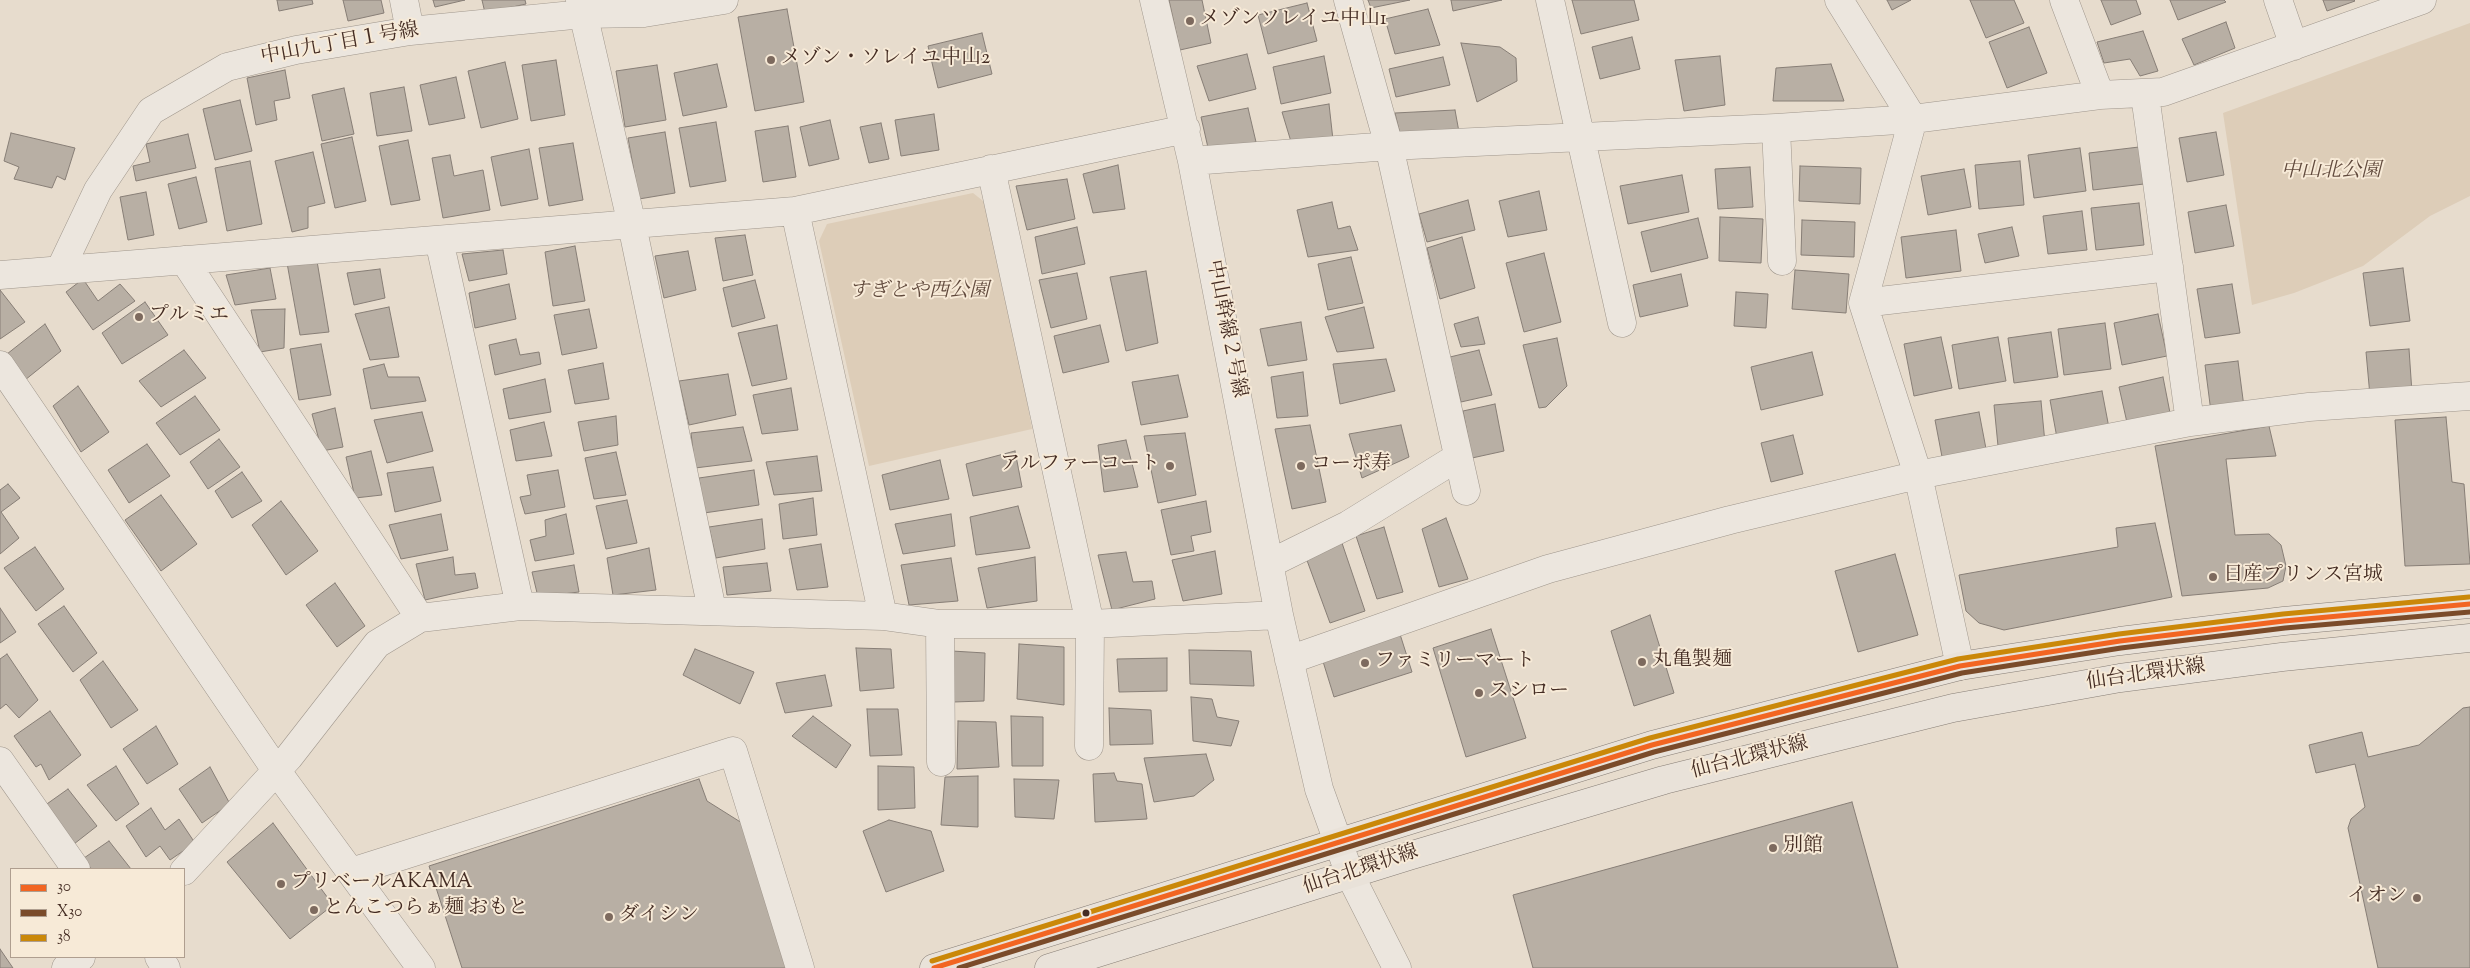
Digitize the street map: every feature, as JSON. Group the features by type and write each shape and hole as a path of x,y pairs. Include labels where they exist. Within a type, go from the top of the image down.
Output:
{"main road":[{"name":"仙台北環状線","path":"934,968 1652,745 1960,666 2120,641 2284,621 2470,604"},
{"name":"仙台北環状線","path":"1049,968 1409,856 1664,780 1953,708 2120,678 2470,638"}],"street":[{"path":"404,0 410,31"},
{"name":"中山九丁目１号線","path":"60,270 98,190 151,111 227,67 296,50 410,31 582,7 644,13 724,0"},
{"name":"中山幹線２号線","path":"1154,0 1186,129 1279,615 1319,789 1350,875 1397,968"},
{"path":"1348,0 1389,146 1466,492"},
{"path":"1550,0 1622,323"},
{"path":"1839,0 1913,118 1864,303 1918,475 1960,666"},
{"path":"2064,0 2100,95"},
{"path":"2278,0 2294,46"},
{"path":"1192,161 1389,146 1776,128 1913,118 2100,95 2163,92 2422,0"},
{"path":"582,7 632,225 712,610"},
{"path":"2145,94 2190,422"},
{"path":"1776,128 1782,260"},
{"path":"0,276 795,211 1186,129"},
{"path":"991,169 1090,624 1089,746"},
{"path":"795,211 883,616"},
{"path":"438,240 520,606"},
{"path":"184,260 420,618"},
{"path":"1864,303 2170,267"},
{"path":"0,365 276,770 421,968"},
{"path":"1289,660 1548,569 1730,520 1918,475 2190,422 2309,407 2470,396"},
{"path":"1269,564 1348,525 1458,457"},
{"path":"185,871 289,757 377,644 420,618 520,606 883,616 940,624 1090,624 1279,615"},
{"path":"940,624 941,762"},
{"path":"351,872 733,751 800,968"},
{"path":"0,761 75,868"},
{"path":"66,968 80,958"}],"green space":[{"name":"中山北公園","path":"2470,23 2470,196 2430,216 2363,266 2294,293 2252,305 2223,113"},
{"name":"すぎとや西公園","path":"973,193 992,208 1032,429 869,466 819,241 827,224"}],"building":[{"path":"277,0 312,0 313,4 279,11"},
{"path":"343,0 381,0 384,13 348,21"},
{"path":"433,0 465,0 435,7"},
{"path":"482,0 525,0 526,4 485,13"},
{"name":"メゾンソレイユ中山1","path":"1169,0 1202,0 1211,43 1180,50"},
{"path":"1368,0 1410,0 1371,8"},
{"path":"1451,0 1502,0 1453,11"},
{"path":"1572,0 1634,0 1639,20 1581,34"},
{"path":"1887,0 1911,0 1892,10"},
{"path":"1970,0 2014,0 2024,23 1986,38"},
{"path":"2101,0 2136,0 2141,14 2111,25"},
{"path":"2170,0 2224,0 2226,2 2178,20"},
{"path":"2323,0 2354,0 2355,1 2327,11"},
{"path":"1307,3 1317,41 1268,54 1258,15"},
{"name":"メゾン・ソレイユ中山2","path":"787,9 804,102 755,111 738,17"},
{"path":"1428,9 1440,45 1395,54 1385,19"},
{"path":"2226,22 2235,48 2194,65 2182,39"},
{"path":"2029,27 2047,73 2007,88 1989,42"},
{"path":"2143,31 2158,71 2140,76 2130,59 2104,63 2097,42"},
{"path":"982,33 992,74 938,88 928,46"},
{"path":"1632,37 1640,69 1600,79 1592,47"},
{"path":"1461,43 1500,47 1516,58 1517,81 1477,102"},
{"path":"1247,54 1256,89 1209,101 1197,66"},
{"path":"1324,56 1331,93 1281,104 1273,67"},
{"path":"1720,56 1725,105 1684,111 1675,60"},
{"path":"1443,57 1450,85 1396,97 1389,69"},
{"path":"556,60 565,115 531,121 522,65"},
{"path":"505,62 518,119 481,128 468,71"},
{"path":"717,64 727,107 683,116 674,73"},
{"path":"1831,64 1844,101 1773,101 1776,68"},
{"path":"657,65 666,120 625,127 616,71"},
{"path":"285,70 290,98 274,101 277,120 256,125 247,78"},
{"path":"456,77 465,118 429,125 420,85"},
{"path":"404,87 412,131 377,136 370,93"},
{"path":"344,88 354,134 322,141 312,95"},
{"path":"240,100 252,151 215,160 203,109"},
{"path":"1329,104 1333,140 1292,145 1282,112"},
{"path":"1248,108 1256,142 1209,152 1201,117"},
{"path":"1455,110 1459,132 1401,138 1395,113"},
{"path":"934,114 939,150 901,156 895,120"},
{"path":"830,120 839,159 809,166 800,127"},
{"path":"716,122 726,181 690,187 679,128"},
{"path":"881,123 889,159 869,163 860,127"},
{"path":"788,126 796,177 763,182 755,131"},
{"path":"665,132 675,193 639,199 628,138"},
{"path":"2216,132 2224,175 2187,182 2179,138"},
{"path":"11,133 75,148 65,180 57,176 52,188 14,179 19,167 4,161"},
{"path":"188,134 196,168 136,181 133,166 150,162 146,144"},
{"path":"352,137 366,201 335,208 321,144"},
{"path":"408,140 420,200 391,205 379,146"},
{"path":"573,143 583,200 549,206 539,148"},
{"path":"2139,147 2144,184 2093,190 2089,153"},
{"path":"2080,148 2086,191 2034,198 2028,155"},
{"path":"529,149 538,199 501,206 491,157"},
{"path":"313,152 325,203 308,207 308,228 292,232 275,161"},
{"path":"450,155 454,176 483,170 490,210 443,218 432,158"},
{"path":"250,161 262,224 227,231 215,168"},
{"path":"2020,161 2024,205 1979,209 1975,165"},
{"path":"1118,165 1125,209 1093,213 1083,174"},
{"path":"1800,166 1861,168 1860,204 1799,201"},
{"path":"1750,167 1753,207 1718,209 1715,169"},
{"path":"1964,169 1971,207 1928,215 1921,176"},
{"path":"1682,175 1689,212 1628,224 1620,186"},
{"path":"196,177 207,222 179,229 168,184"},
{"path":"1067,179 1075,219 1027,230 1016,186"},
{"path":"1539,191 1547,230 1508,237 1499,201"},
{"path":"146,192 154,235 128,240 120,197"},
{"path":"1468,200 1475,230 1427,242 1419,214"},
{"path":"1332,202 1338,229 1350,226 1358,250 1308,257 1297,210"},
{"path":"2139,203 2144,245 2096,250 2091,208"},
{"path":"2226,205 2234,246 2195,253 2188,212"},
{"path":"2082,211 2087,250 2048,254 2043,216"},
{"path":"1720,217 1763,219 1761,263 1719,261"},
{"path":"1698,218 1708,258 1651,272 1641,232"},
{"path":"1802,220 1855,222 1854,257 1801,255"},
{"path":"1077,227 1085,264 1042,274 1035,237"},
{"path":"2012,227 2019,256 1985,263 1978,234"},
{"path":"1956,230 1961,271 1906,278 1901,237"},
{"path":"745,235 753,275 723,281 715,238"},
{"path":"1462,237 1475,288 1440,299 1427,248"},
{"path":"575,246 585,301 553,306 545,252"},
{"path":"503,250 507,274 469,281 462,254"},
{"path":"688,251 696,290 664,298 655,256"},
{"path":"1544,253 1561,322 1524,332 1506,263"},
{"path":"1351,257 1363,303 1328,310 1318,264"},
{"path":"317,261 329,332 300,335 287,263"},
{"path":"270,268 276,299 235,305 226,275"},
{"path":"2403,268 2410,321 2370,326 2363,273"},
{"path":"380,269 385,298 354,305 347,273"},
{"path":"1795,270 1849,274 1846,313 1792,309"},
{"path":"1146,271 1158,343 1126,351 1110,277"},
{"path":"1077,273 1087,319 1051,328 1039,280"},
{"path":"1681,274 1688,306 1640,317 1633,285"},
{"path":"83,279 98,301 120,284 135,301 93,330 66,292"},
{"path":"755,280 765,318 732,327 723,288"},
{"path":"509,284 516,319 475,328 469,293"},
{"path":"2232,284 2240,333 2205,338 2197,289"},
{"path":"0,290 25,322 0,339"},
{"path":"1736,292 1768,294 1766,328 1734,326"},
{"name":"プルミエ","path":"145,302 168,335 122,364 102,333"},
{"path":"389,307 399,357 370,360 355,314"},
{"path":"1364,307 1374,348 1337,352 1325,317"},
{"path":"285,309 284,348 260,352 251,310"},
{"path":"589,309 597,348 562,355 554,315"},
{"path":"2158,314 2167,356 2122,365 2114,323"},
{"path":"1478,317 1485,344 1461,347 1454,324"},
{"path":"1301,322 1307,360 1268,366 1260,329"},
{"path":"2105,323 2111,369 2064,375 2058,329"},
{"path":"45,324 61,351 25,380 7,354"},
{"path":"777,325 787,379 752,386 738,333"},
{"path":"1100,325 1109,362 1063,373 1054,336"},
{"path":"2051,332 2058,377 2014,383 2008,338"},
{"path":"1941,337 1952,388 1914,396 1904,344"},
{"path":"1998,337 2006,381 1959,389 1952,345"},
{"path":"1557,338 1567,386 1546,407 1539,408 1523,345"},
{"path":"516,339 520,355 539,352 541,364 495,375 489,345"},
{"path":"321,344 331,395 299,400 290,349"},
{"path":"2409,349 2412,393 2370,396 2366,352"},
{"path":"184,350 206,378 161,407 139,381"},
{"path":"1479,350 1492,395 1461,402 1450,357"},
{"path":"1812,352 1823,395 1761,410 1751,367"},
{"path":"1386,359 1395,391 1340,404 1333,364"},
{"path":"2238,361 2244,407 2211,412 2205,365"},
{"path":"603,363 609,399 575,404 568,370"},
{"path":"384,364 388,377 419,377 426,401 371,409 363,369"},
{"path":"1303,372 1308,416 1277,418 1271,377"},
{"path":"728,374 736,415 689,425 679,381"},
{"path":"1178,375 1188,417 1141,425 1132,382"},
{"path":"2163,377 2171,418 2128,427 2119,387"},
{"path":"545,379 551,412 509,419 503,389"},
{"path":"78,386 109,432 81,452 53,406"},
{"path":"791,388 798,430 762,434 753,395"},
{"path":"2102,391 2109,428 2057,438 2050,400"},
{"path":"195,396 220,430 180,455 156,423"},
{"path":"2041,401 2045,443 1998,446 1994,405"},
{"path":"1495,404 1504,451 1472,458 1463,411"},
{"path":"335,408 343,447 322,451 312,414"},
{"path":"422,412 433,451 387,463 374,420"},
{"path":"1979,412 1987,454 1943,462 1935,420"},
{"path":"616,416 618,445 584,451 578,422"},
{"path":"2446,417 2452,482 2464,484 2470,564 2405,566 2395,420"},
{"path":"544,422 552,456 516,461 510,430"},
{"name":"コーポ寿","path":"1310,425 1326,502 1292,509 1275,429"},
{"path":"1401,425 1409,457 1362,478 1349,434"},
{"path":"2269,426 2276,456 2226,459 2235,535 2269,534 2281,545 2286,566 2283,581 2268,588 2182,596 2155,446"},
{"path":"743,427 752,461 695,468 691,433"},
{"name":"アルファーコート","path":"1185,433 1196,495 1158,503 1144,436"},
{"path":"1793,435 1803,474 1771,482 1761,443"},
{"path":"219,439 240,467 208,489 190,462"},
{"path":"1126,440 1138,487 1104,492 1098,445"},
{"path":"147,444 170,476 129,503 108,470"},
{"path":"371,451 382,495 355,498 346,457"},
{"path":"1015,451 1022,487 973,496 966,464"},
{"path":"616,452 626,495 594,499 585,458"},
{"path":"817,456 822,491 774,495 766,462"},
{"path":"940,460 949,499 890,510 882,475"},
{"path":"433,467 441,501 395,512 387,473"},
{"path":"558,470 565,507 525,514 520,497 531,495 527,475"},
{"path":"754,470 759,505 704,513 699,478"},
{"path":"242,472 262,501 232,518 215,491"},
{"path":"8,484 20,498 1,512 19,538 0,554 0,490"},
{"path":"161,495 197,544 161,571 125,520"},
{"path":"813,498 817,535 783,539 779,504"},
{"path":"627,500 637,543 606,549 596,506"},
{"path":"281,501 318,551 286,575 252,525"},
{"path":"1206,501 1211,532 1191,536 1194,551 1171,555 1161,510"},
{"path":"1018,506 1030,548 976,555 970,517"},
{"path":"441,514 448,550 401,559 389,525"},
{"path":"566,514 574,554 535,561 530,540 546,536 545,520"},
{"path":"951,514 955,546 903,554 895,524"},
{"path":"1446,518 1468,579 1439,587 1422,529"},
{"path":"762,519 765,549 716,558 709,527"},
{"path":"2155,523 2172,597 2004,630 1979,623 1966,611 1959,575 2118,547 2116,528"},
{"path":"1384,527 1403,592 1377,599 1356,536"},
{"path":"1342,543 1365,611 1330,623 1305,555"},
{"path":"821,544 828,587 797,590 789,549"},
{"path":"35,547 64,589 36,611 4,568"},
{"path":"649,548 656,590 613,595 607,558"},
{"path":"1215,551 1222,594 1183,601 1172,560"},
{"path":"1126,552 1133,582 1152,581 1155,599 1112,610 1098,555"},
{"path":"1895,554 1918,635 1858,652 1835,571"},
{"path":"453,557 455,575 475,573 478,588 425,600 416,564"},
{"path":"1035,557 1037,601 987,608 978,568"},
{"path":"951,558 958,601 909,605 901,565"},
{"path":"767,563 771,591 727,595 723,567"},
{"path":"574,565 579,592 538,597 532,572"},
{"path":"335,583 365,626 337,647 306,605"},
{"path":"64,606 97,653 73,672 38,624"},
{"path":"0,608 16,632 0,643"},
{"name":"丸亀製麺","path":"1650,615 1674,693 1634,706 1611,631"},
{"name":"スシロー","path":"1491,629 1526,738 1466,757 1433,648"},
{"path":"1399,631 1412,672 1334,697 1321,655"},
{"path":"1019,644 1064,647 1064,705 1017,699"},
{"path":"856,648 891,649 894,688 860,691"},
{"path":"695,649 754,672 740,704 683,675"},
{"path":"1189,650 1251,651 1254,686 1190,684"},
{"path":"952,651 985,653 984,701 953,702"},
{"path":"7,654 38,700 19,718 6,704 0,709 0,659"},
{"path":"1167,658 1167,691 1119,692 1117,659"},
{"path":"103,661 138,710 111,728 80,680"},
{"path":"825,675 832,706 785,713 776,683"},
{"path":"1191,697 1212,699 1217,717 1239,721 1231,746 1193,741"},
{"name":"イオン","path":"2470,707 2470,968 2378,968 2348,828 2351,819 2365,807 2355,764 2316,773 2309,745 2362,732 2368,757 2419,745 2463,708"},
{"path":"1109,708 1151,710 1153,744 1110,745"},
{"path":"867,709 898,709 902,755 870,756"},
{"path":"50,711 81,755 49,780 41,764 36,767 14,736"},
{"path":"813,716 851,745 836,768 792,736"},
{"path":"1011,716 1043,717 1043,766 1012,766"},
{"path":"958,721 996,722 999,767 957,769"},
{"path":"156,726 178,764 147,784 123,749"},
{"path":"1206,754 1214,780 1194,796 1154,802 1144,758"},
{"path":"116,766 139,804 116,821 87,785"},
{"path":"878,766 914,767 915,808 878,810"},
{"path":"210,767 230,804 202,823 179,789"},
{"path":"1114,773 1117,781 1142,784 1147,819 1095,822 1093,774"},
{"path":"978,776 978,827 941,825 945,777"},
{"name":"ダイシン","path":"699,779 707,801 742,823 789,968 462,968 429,866"},
{"path":"1014,779 1059,780 1054,819 1015,817"},
{"path":"68,789 97,826 74,844 44,806"},
{"name":"別館","path":"1852,802 1898,968 1533,968 1513,895"},
{"path":"151,808 165,830 179,819 195,843 170,860 160,846 146,857 126,826"},
{"path":"889,820 931,831 944,871 886,892 863,831"},
{"name":"プリベールAKAMA","path":"273,823 333,905 290,939 227,862"},
{"path":"109,841 130,868 90,868 84,858"},
{"path":"0,949 13,968 0,968"}],"transit line":[{"name":"38","path":"932,961 1650,738 1958,659 2119,634 2283,614 2469,597"},
{"name":"30","path":"934,968 1652,745 1960,666 2120,641 2284,621 2470,604"},
{"name":"X30","path":"959,968 1654,752 1962,673 2121,648 2285,628 2470,612"}],"place":[{"name":"メゾンソレイユ中山1","path":"1190,21"},
{"name":"メゾン・ソレイユ中山2","path":"771,60"},
{"name":"プルミエ","path":"139,317"},
{"name":"アルファーコート","path":"1170,466"},
{"name":"コーポ寿","path":"1301,466"},
{"name":"日産プリンス宮城","path":"2213,577"},
{"name":"丸亀製麺","path":"1642,662"},
{"name":"ファミリーマート","path":"1365,663"},
{"name":"スシロー","path":"1479,693"},
{"name":"別館","path":"1773,848"},
{"name":"プリベールAKAMA","path":"281,884"},
{"name":"イオン","path":"2417,898"},
{"name":"とんこつらぁ麺 おもと","path":"314,910"},
{"name":"ダイシン","path":"609,917"}]}
